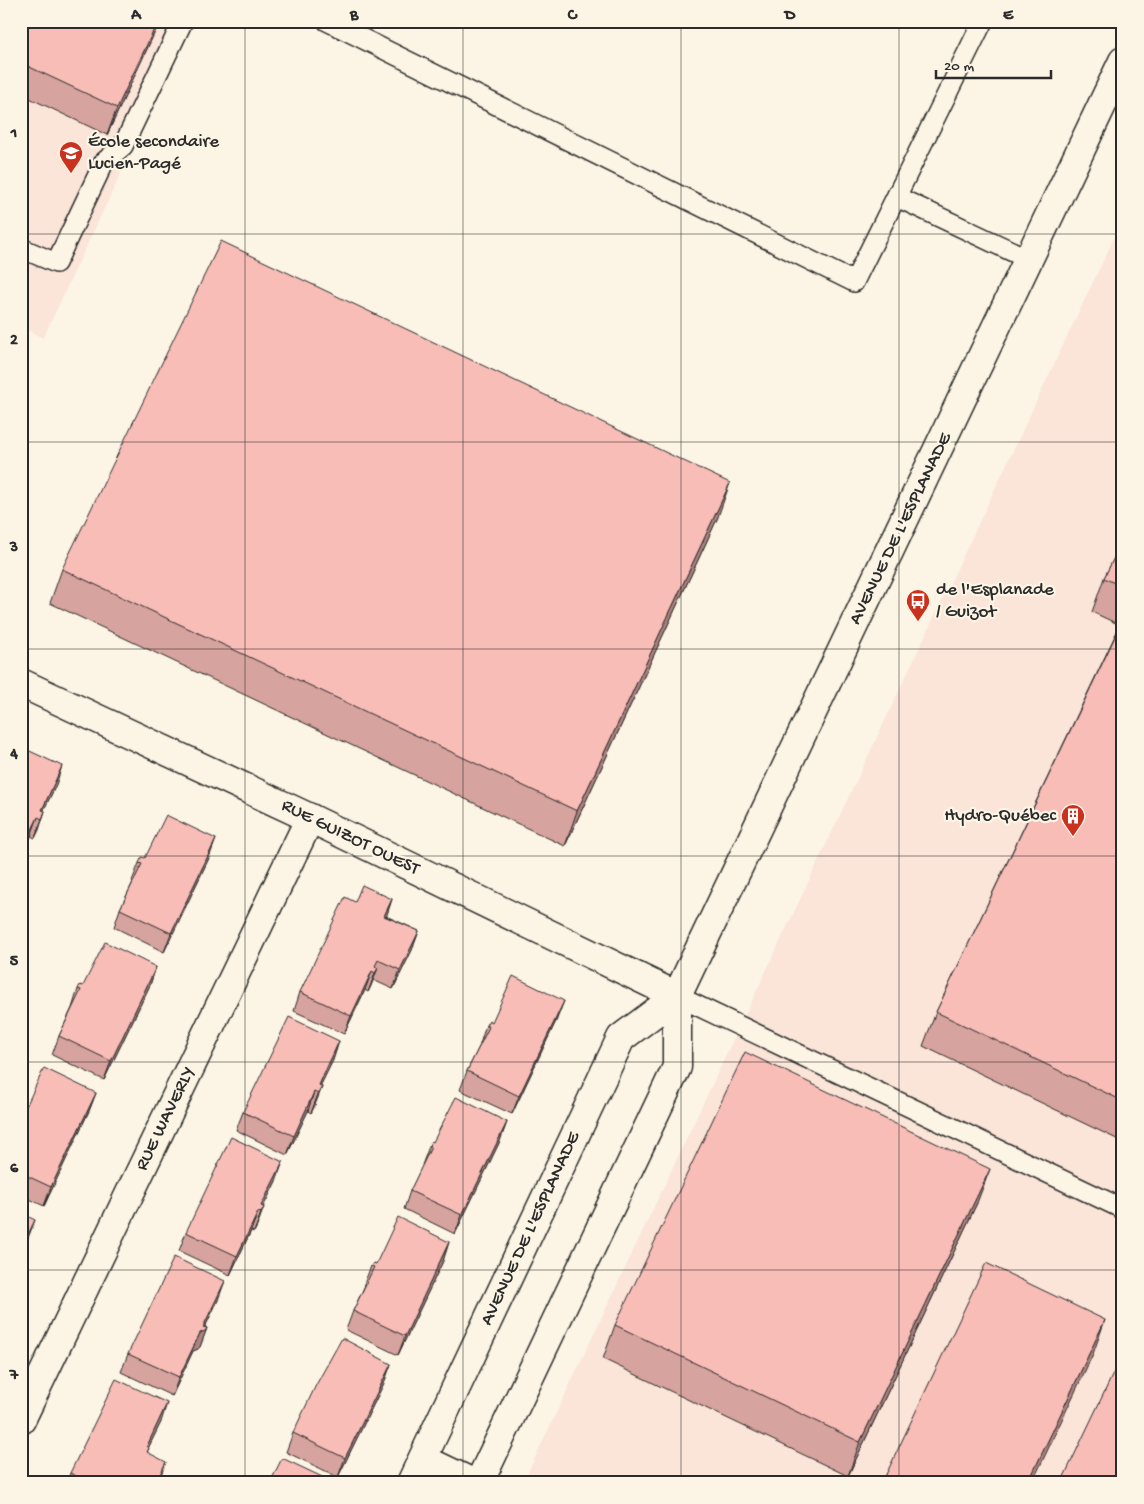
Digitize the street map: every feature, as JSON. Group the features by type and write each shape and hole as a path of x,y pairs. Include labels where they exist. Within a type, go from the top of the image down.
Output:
{"street":[{"name":"AVENUE DE L'ESPLANADE","path":"479,1483 678,1067 677,996 1123,61"},
{"name":"RUE GUIZOT OUEST","path":"21,683 310,818 677,996"},
{"name":"RUE WAVERLY","path":"21,1420 310,818"},
{"name":"AVENUE DE L'ESPLANADE","path":"417,1471 621,1038 677,996"},
{"path":"417,1471 472,1483"}],"lane":[{"path":"21,248 56,263 104,162 123,146 183,21"},
{"path":"327,21 854,282 983,21"},
{"path":"897,196 1028,259"},
{"path":"677,996 1123,1209"}],"shaded area":[{"name":"École secondaire Lucien-Pagé","path":"21,21 193,21 43,338 21,327"},
{"path":"1123,219 1123,1483 523,1483"}],"building":[{"path":"21,21 158,21 117,108 21,63"},
{"path":"221,241 730,483 577,811 62,569"},
{"path":"1123,540 1123,587 1104,578"},
{"name":"Hydro-Québec","path":"1123,620 1123,1101 936,1012"},
{"path":"21,747 62,766 42,810 45,811 42,819 38,817 21,853"},
{"path":"166,815 216,839 171,933 120,909 142,864 139,863 142,857 145,858"},
{"path":"362,885 392,899 384,916 419,931 400,970 378,960 375,966 378,968 375,973 372,971 351,1016 300,992 345,897 355,902"},
{"path":"105,942 156,967 111,1061 59,1036 81,990 78,989 80,985 83,986"},
{"path":"513,976 564,1001 519,1096 467,1071 489,1027 486,1025 489,1020 492,1022"},
{"path":"289,1017 339,1041 319,1085 322,1087 318,1094 314,1092 294,1136 243,1112"},
{"path":"745,1052 990,1169 860,1442 615,1325"},
{"path":"44,1068 96,1093 51,1187 21,1173 21,1112 23,1113"},
{"path":"456,1097 507,1122 462,1215 410,1191 431,1147 429,1146 431,1141 433,1142"},
{"path":"231,1137 283,1162 261,1206 264,1207 261,1213 258,1212 237,1256 186,1232"},
{"path":"21,1213 35,1220 21,1249"},
{"path":"398,1217 449,1242 405,1336 353,1311 374,1267 371,1266 373,1263 376,1264"},
{"path":"174,1257 225,1281 203,1327 207,1328 200,1333 179,1377 128,1354"},
{"path":"986,1263 1105,1320 1028,1483 882,1483"},
{"path":"342,1338 391,1364 345,1458 293,1433 316,1385"},
{"path":"1123,1353 1123,1483 1061,1483"},
{"path":"116,1379 167,1403 147,1446 149,1448 147,1452 166,1462 156,1483 91,1483 70,1473"},
{"path":"282,1458 335,1483 270,1483"}],"place":[{"name":"École secondaire Lucien-Pagé","path":"71,174"},
{"name":"de l'Esplanade / Guizot","path":"918,622"},
{"name":"Hydro-Québec","path":"1073,837"}]}
